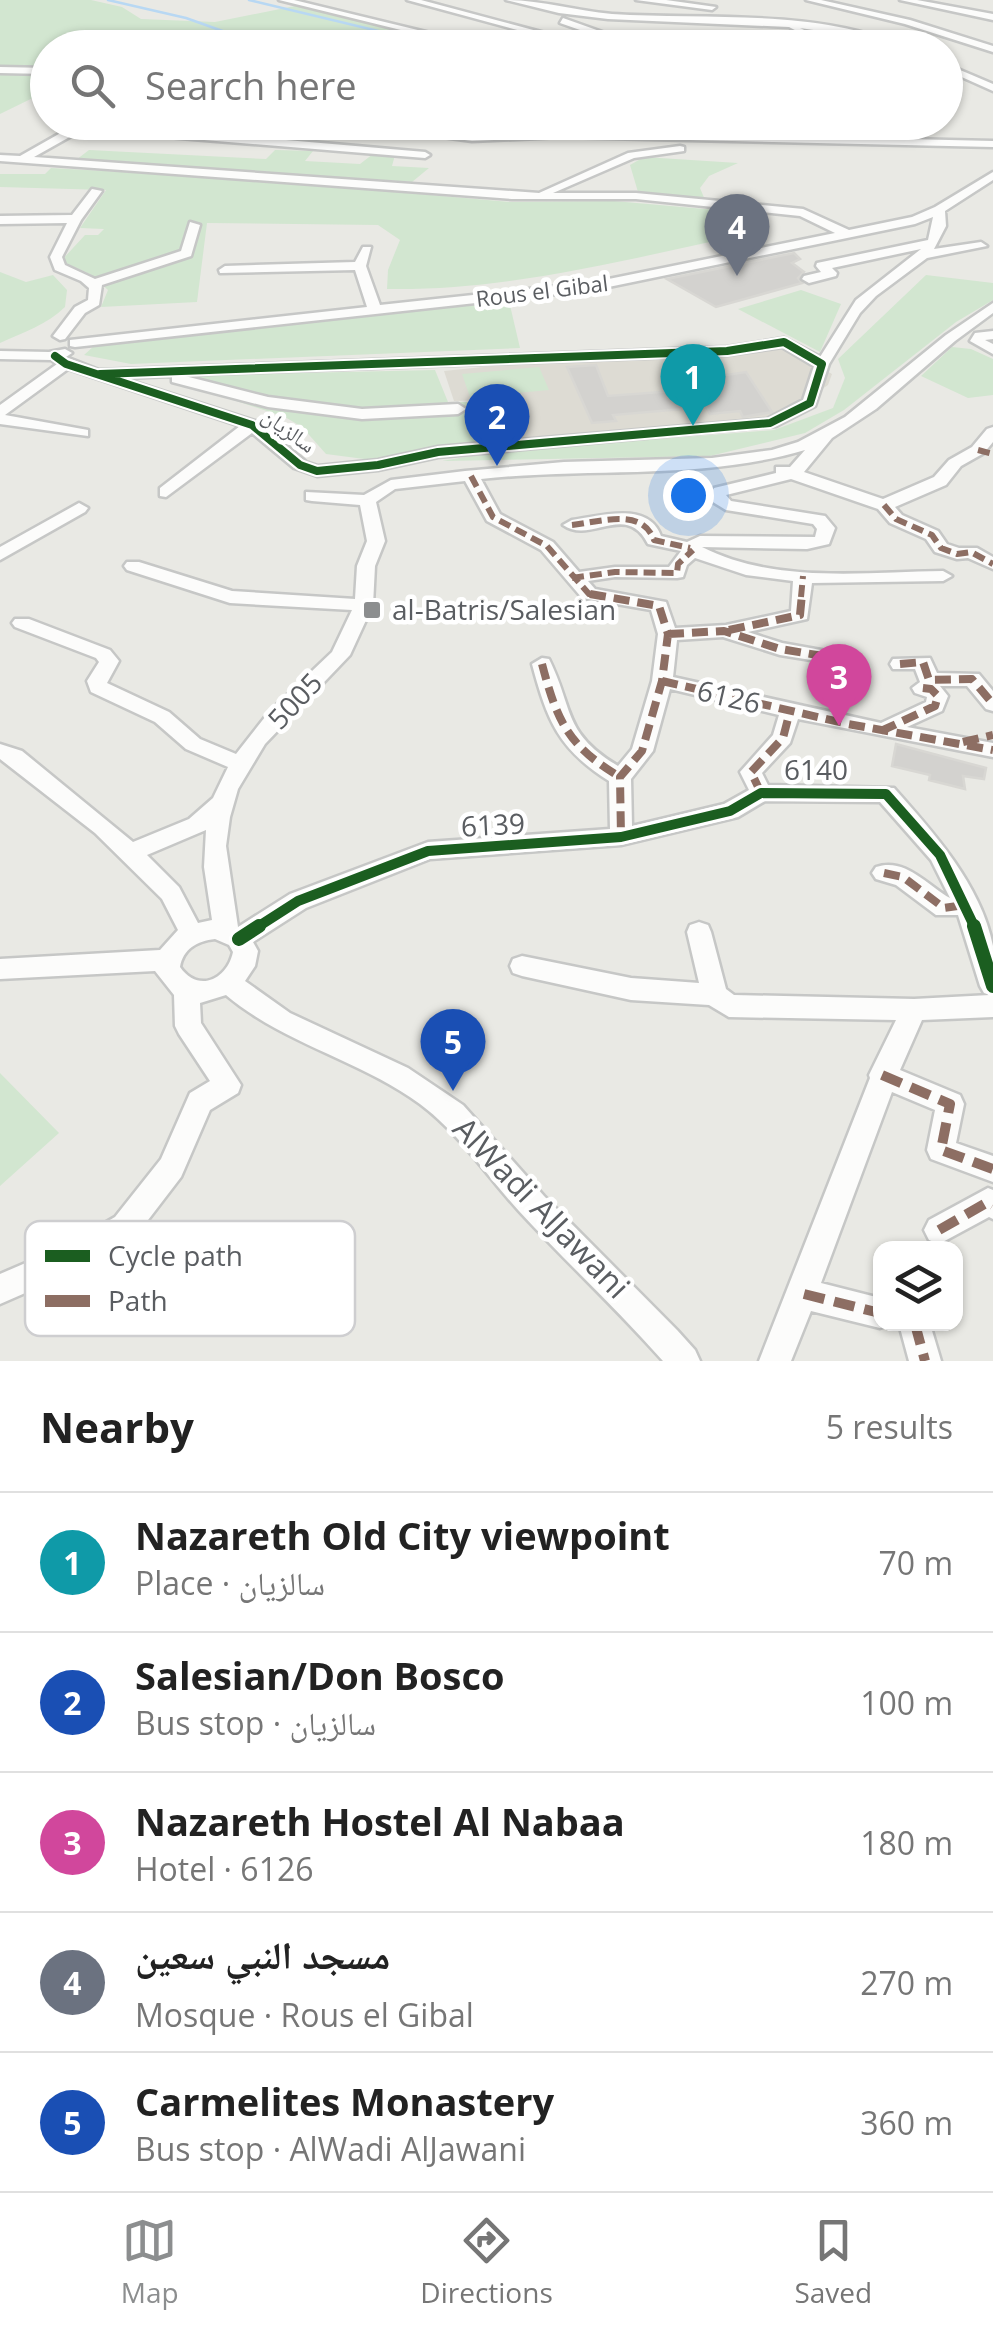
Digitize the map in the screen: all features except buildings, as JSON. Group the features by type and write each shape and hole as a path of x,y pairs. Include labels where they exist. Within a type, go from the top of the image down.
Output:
{"street":[{"path":"283,0 411,30"},
{"path":"411,0 527,30"},
{"path":"510,0 612,18 784,21 846,30"},
{"path":"640,0 730,10 749,20"},
{"path":"810,0 929,30"},
{"path":"837,27 908,1 993,17"},
{"path":"561,11 555,17 587,30"},
{"path":"784,21 802,30"},
{"path":"963,40 993,49"},
{"path":"0,70 30,71"},
{"path":"963,75 993,88"},
{"path":"20,161 57,140"},
{"path":"260,140 425,154"},
{"path":"821,140 993,144"},
{"path":"539,197 549,188 632,155 680,149"},
{"path":"0,158 539,197 636,196 803,214 848,234"},
{"name":"Rous el Gibal","path":"76,344 594,286 915,220 939,210 993,175"},
{"path":"0,355 60,336 80,310 94,302 96,287 60,267 56,257 96,191"},
{"path":"809,279 831,273 822,266 932,243 942,225 939,210"},
{"path":"0,220 75,220"},
{"path":"93,284 187,253 194,225"},
{"name":"سالزيان","path":"36,343 38,356 252,425 307,469 330,471 438,452 770,423 810,403 822,364 860,303 932,243"},
{"path":"920,255 981,246"},
{"path":"368,250 360,266 374,308"},
{"path":"270,251 270,269"},
{"path":"226,270 360,266"},
{"path":"572,578 615,572 676,573 678,564 700,541 806,544 823,540 826,528 820,520 726,505 716,499 720,492 794,473 826,435 958,328 993,307"},
{"path":"993,334 980,336 977,341 993,350"},
{"path":"0,416 76,344 60,336"},
{"path":"100,374 403,360 727,352 784,342 822,364"},
{"path":"156,374 268,402 362,414 458,409"},
{"path":"0,416 82,433"},
{"path":"166,492 252,425"},
{"path":"884,505 940,481 955,463 986,452 993,432"},
{"path":"702,465 751,457 826,435"},
{"path":"312,496 367,500 391,484 587,466 753,464 794,473 884,505 896,519 932,536 941,548 957,554 970,552 993,564"},
{"path":"378,465 391,484"},
{"path":"471,476 493,517 547,546 589,594 659,606 668,634 724,631 800,615 803,576"},
{"name":"5005","path":"233,935 214,847 220,804 238,763 340,655 364,606 366,566 376,540 367,500"},
{"path":"0,555 79,508"},
{"path":"572,525 633,518 650,529 654,540 692,549 733,566 803,576 943,576"},
{"path":"134,566 230,597 364,606"},
{"path":"22,623 103,654 109,661 96,681 98,687 162,717 193,744 238,763"},
{"path":"724,631 780,648 842,660"},
{"name":"6126","path":"668,634 662,681 881,731 993,750"},
{"path":"900,664 923,662 928,680 972,678 993,704"},
{"path":"542,664 556,717 586,758 620,777"},
{"path":"620,837 620,777 642,751 662,681"},
{"path":"881,731 935,706 938,696 931,689 922,688"},
{"path":"762,792 750,772 783,738 790,712"},
{"path":"958,743 993,735"},
{"path":"0,751 14,756 130,853 171,893 192,934"},
{"name":"6139","path":"233,935 298,901 428,851 620,837 730,811 762,792"},
{"name":"6140","path":"762,792 886,794 940,856 965,905 993,986"},
{"path":"130,853 197,825 220,804"},
{"path":"884,873 903,877 944,908 965,905"},
{"path":"699,932 715,995"},
{"path":"192,934 233,935 246,956 244,966 230,983 208,991 186,990 170,978 168,960 176,945 192,934"},
{"path":"0,969 168,960"},
{"path":"522,966 631,989 715,995 729,1006 914,1010 993,1006"},
{"name":"AlWadi AlJawani","path":"230,983 254,1006 383,1068 453,1114 533,1205 616,1285 684,1361"},
{"path":"130,1221 171,1168 200,1102 228,1084 188,1026 186,990"},
{"path":"775,1361 804,1294 882,1075 914,1010"},
{"path":"882,1075 950,1104 941,1150 993,1170"},
{"path":"939,1230 988,1202 993,1206"},
{"path":"0,1290 25,1279"},
{"path":"804,1294 873,1311"},
{"path":"917,1331 925,1361"}],"shaded area":[{"path":"783,345 832,374 828,385 791,410 760,420 496,440 483,400 454,401 444,371 583,357"}],"green space":[{"path":"0,0 91,0 122,7 141,19 215,22 295,6 394,30 30,30 30,66 0,67"},
{"path":"30,72 30,99 0,114 0,73"},
{"path":"89,150 266,159 275,150 313,151 305,161 360,164 373,154 395,155 392,166 429,168 412,182 76,160"},
{"path":"644,157 738,163 709,176 700,188 705,200 638,192 630,165"},
{"path":"51,168 249,179 511,202 614,201 750,213 738,217 746,234 613,263 478,285 387,289 388,270 400,240 378,225 207,223 197,302 101,307 108,290 90,274 61,261 85,235 98,235 104,229 80,228 106,190 0,187 0,174 45,174"},
{"path":"0,272 26,282 53,275 67,290 65,307 43,323 0,343"},
{"path":"926,275 993,283 993,300 956,322 844,410 805,433 710,456 442,461 494,452 774,430 833,408 845,378 838,359"},
{"path":"801,290 841,304 820,352 738,309"},
{"path":"509,301 520,348 131,364 84,355 94,346"},
{"path":"952,347 971,349 993,359 993,395 968,398 921,376"},
{"path":"539,367 549,390 470,397 462,374"},
{"path":"435,370 448,402 475,402 487,441 372,460 326,454 302,427 285,417 160,376"},
{"path":"0,1073 59,1133 0,1186"}],"waterway":[{"path":"108,0 220,30"},
{"path":"249,0 374,30"}],"marked path":[{"path":"978,450 993,454"},
{"path":"471,476 493,517 547,546 589,594 659,606 668,634 662,681 642,751 620,777 621,837"},
{"path":"884,505 896,519 932,535 941,548 957,554 971,552 993,564"},
{"path":"572,525 633,518 650,529 654,540 690,548"},
{"path":"572,578 615,572 677,573 678,564 693,550"},
{"path":"729,630 800,615 803,576"},
{"path":"668,634 724,631 780,649 842,659"},
{"path":"900,664 923,662 929,680 972,679 993,704"},
{"path":"542,664 559,718 574,743 620,777"},
{"path":"662,681 848,724 993,750"},
{"path":"881,731 935,706 938,696 931,689 922,688"},
{"path":"761,793 751,772 783,738 790,711"},
{"path":"963,742 993,735"},
{"path":"884,873 903,877 944,908 965,905"},
{"path":"882,1075 950,1104 941,1150 993,1169"},
{"path":"939,1230 988,1202 993,1205"},
{"path":"804,1294 873,1311"},
{"path":"917,1331 925,1361"}],"cycle path":[{"path":"55,356 66,364 252,425 300,465 317,471 378,465 438,452 770,423 810,403 822,364 784,342 727,351 100,374"},
{"path":"239,939 298,901 428,851 621,837 730,811 761,793 886,794 940,855 971,917 993,986"}],"place":[{"name":"مسجد النبي سعين","path":"737,276"},
{"name":"Nazareth Old City viewpoint","path":"693,426"},
{"name":"Salesian/Don Bosco","path":"497,466"},
{"name":"al-Batris/Salesian","path":"372,610"},
{"name":"Nazareth Hostel Al Nabaa","path":"839,726"},
{"name":"Carmelites Monastery","path":"453,1091"}]}
